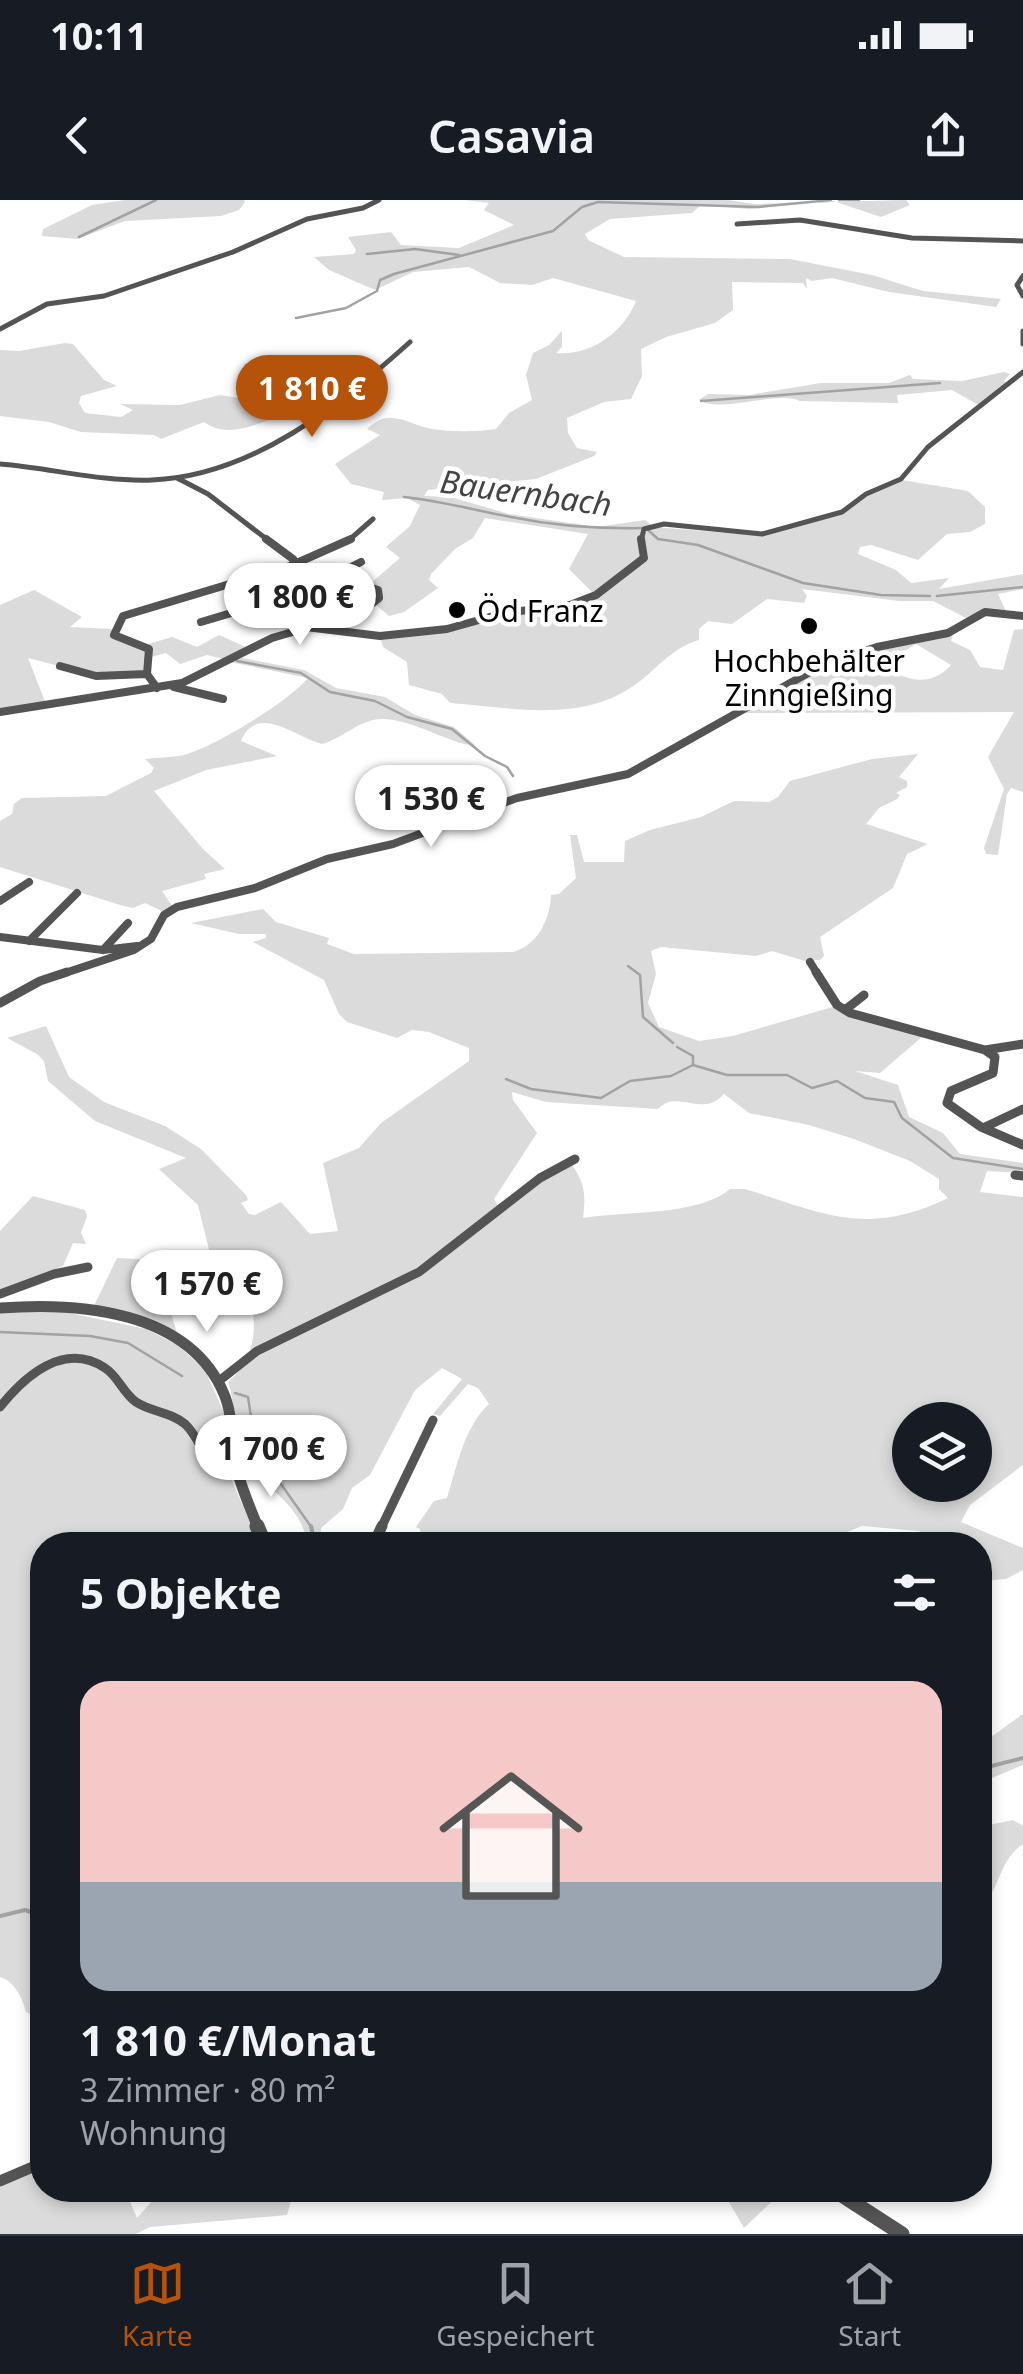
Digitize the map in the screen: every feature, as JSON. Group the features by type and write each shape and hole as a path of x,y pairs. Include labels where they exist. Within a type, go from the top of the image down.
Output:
{"street":[{"path":"0,329 42,306 104,296 233,252 308,219 362,208 379,200"},
{"path":"738,224 800,220 912,238 1023,241"},
{"path":"1023,276 1017,285 1023,296"},
{"path":"1023,331 1023,344"},
{"path":"0,464 130,478 177,478 253,451 321,414 360,388 410,342"},
{"path":"306,627 334,634 380,636 447,629 515,611 570,605 596,595 644,558 640,535 650,527 672,524 762,534 842,512 866,494 901,479 928,447 1023,372"},
{"path":"177,478 208,494 296,562 312,590"},
{"path":"157,688 147,674 148,648 114,635 123,616 348,542 373,519"},
{"path":"346,583 345,570 360,562"},
{"path":"0,712 172,685 201,676 272,638 360,612 380,598 372,586 346,583 201,622"},
{"path":"0,1003 40,981 140,947 155,935 164,914 177,907 245,891 327,859 393,844 518,798 640,770 704,728 826,663 878,647 948,633 985,612 1023,616"},
{"path":"60,666 96,676 147,674"},
{"path":"172,685 223,699"},
{"path":"0,901 29,882"},
{"path":"29,941 76,893"},
{"path":"103,950 128,923"},
{"path":"0,938 103,950 140,947"},
{"path":"810,962 845,1010 985,1050 1023,1044"},
{"path":"845,1010 864,995"},
{"path":"985,1050 996,1060 993,1072 955,1089 946,1100 953,1110 983,1128 1023,1145"},
{"path":"983,1128 1023,1109"},
{"path":"219,1381 257,1351 419,1272 540,1178 575,1159"},
{"path":"0,1294 58,1269 88,1267"},
{"path":"0,1308 63,1306 145,1324 184,1344 219,1381 229,1409 237,1469 260,1532"},
{"path":"0,1406 16,1385 38,1367 64,1360 88,1361 112,1373 134,1400 187,1426 214,1468 224,1472 237,1469"},
{"path":"379,1532 434,1420"},
{"path":"0,2181 30,2167"},
{"path":"853,2202 902,2234"}],"shaded area":[{"path":"125,200 245,202 239,210 221,216 125,221 77,239 42,236 43,229 92,205"},
{"path":"465,200 820,202 749,209 701,205 692,213 610,219 585,234 588,240 624,257 790,259 872,275 923,291 1001,299 996,307 889,292 832,278 806,278 807,289 803,283 732,282 733,310 715,323 666,337 641,349 642,376 631,399 604,402 567,418 568,433 577,448 597,452 594,456 536,479 428,490 424,496 451,497 509,514 597,527 645,520 654,527 752,535 837,516 862,498 902,480 968,491 985,507 985,524 970,532 947,534 918,560 871,545 860,547 858,554 896,570 911,583 949,578 939,589 1023,574 1023,589 998,594 1006,611 978,612 966,618 933,601 899,601 802,589 807,596 804,603 767,599 732,624 708,621 699,629 699,640 670,655 630,688 588,706 542,710 450,703 442,694 409,685 407,662 383,647 380,637 448,630 494,617 574,605 596,596 569,569 588,534 485,518 473,538 455,549 431,574 429,580 438,588 404,612 389,616 376,605 382,596 370,584 400,558 386,547 410,526 420,505 407,498 382,500 384,492 351,484 335,464 380,435 367,429 384,419 440,430 496,429 509,413 532,400 526,375 533,353 549,345 562,331 562,347 556,353 594,346 615,332 636,301 553,278 532,285 500,283 469,267 413,272 375,290 329,270 314,257 354,254 356,250 348,237 391,232 401,245 459,248 514,225 484,210 489,203"},
{"path":"906,200 910,205 881,217 836,202"},
{"path":"73,344 104,380 117,386 81,396 79,403 85,413 121,417 133,410 120,404 180,405 220,395 251,400 300,387 320,414 284,415 227,430 204,422 161,439 154,435 81,432 49,422 0,416 0,350 19,351"},
{"path":"1010,374 1004,381 1008,385 980,406 952,390 897,395 898,403 777,398 720,405 699,400 708,394 749,395 821,383 889,383 910,375 913,379 962,381"},
{"path":"34,590 82,617 70,627 112,629 119,641 148,652 144,672 94,675 28,658 46,704 0,711 0,605"},
{"path":"1023,629 1023,792 1011,788 1007,794 998,855 986,854 984,848 1004,789 988,757 1014,712 735,713 805,673 847,657 954,632 951,641 970,650 980,667 1003,670 1014,630","holes":["916,644 951,665 935,677 918,680 882,665"]},
{"path":"219,635 248,648 228,660 207,655 180,664 166,653 151,657 145,645 172,637 197,647"},
{"path":"238,657 304,670 336,688 385,697 415,715 454,727 475,745 394,720 366,722 322,744 278,726 257,724 241,741 277,756 206,770 154,791 225,869 204,874 206,879 162,891 173,907 164,912 145,903 133,908 120,905 0,867 0,821 12,814 14,804 22,798 106,796 151,773 154,768 145,759 184,755 213,743 268,711 308,678 230,662"},
{"path":"918,754 899,777 907,781 907,787 896,793 900,795 897,799 879,808 866,824 928,844 907,854 893,888 820,937 824,956 820,960 805,961 772,951 756,956 661,947 651,951 656,974 648,1003 659,1027 699,1041 733,1036 836,1006 923,1036 880,1073 855,1071 898,1085 909,1117 943,1133 960,1154 1023,1163 1023,1173 987,1171 980,1192 1023,1197 1023,1465 992,1488 992,1402 892,1402 892,1502 974,1502 961,1522 985,1532 921,1532 862,1526 847,1532 420,1532 416,1527 434,1501 447,1498 467,1435 489,1404 478,1388 468,1384 440,1416 433,1414 462,1379 442,1368 415,1390 370,1475 352,1488 343,1509 321,1532 305,1532 288,1504 247,1463 238,1443 228,1382 248,1356 253,1310 237,1263 230,1259 212,1262 198,1205 159,1169 186,1158 95,1121 48,1081 44,1061 37,1054 7,1038 46,1026 69,1077 104,1102 165,1126 201,1149 246,1195 248,1200 241,1203 249,1214 255,1215 281,1202 310,1234 338,1231 323,1163 359,1148 381,1123 469,1061 469,1048 429,1032 412,1030 397,1038 347,1022 339,1014 324,980 253,942 266,938 266,934 239,934 191,923 263,909 276,922 329,938 327,944 354,954 513,952 529,944 541,930 551,895 559,894 576,878 570,835 577,835 584,862 624,862 625,841 650,830 701,817 734,801 769,802 790,781 872,759","holes":["512,1092 546,1102 658,1109 674,1101 707,1104 724,1094 749,1113 809,1125 910,1161 939,1179 939,1189 948,1198 920,1210 870,1219 846,1218 745,1189 730,1189 716,1198 681,1208 583,1218 583,1189 571,1163 551,1172 420,1273 375,1298 499,1208 494,1199 537,1133 513,1100"]},
{"path":"33,1196 85,1210 81,1233 86,1244 73,1243 63,1266 0,1292 0,1231"},
{"path":"117,1258 139,1259 156,1279 169,1286 169,1307 178,1336 93,1308"},
{"path":"46,1308 146,1329 178,1345 205,1370 225,1415 223,1460 254,1532 30,1532 30,2014 10,1982 0,1977 0,1311"},
{"path":"992,1535 1023,1548 1023,1570 1006,1579 992,1580"},
{"path":"1023,1714 1023,1765 992,1778 992,1736"},
{"path":"1013,1820 1023,1826 1023,1844 1009,1858 992,1893 992,1824"},
{"path":"30,2170 30,2202 130,2202 137,2218 151,2202 291,2202 287,2215 150,2227 136,2234 0,2234 0,2184"},
{"path":"729,2202 771,2202 744,2228"}],"waterway":[{"path":"79,237 156,200"},
{"path":"296,318 346,308 377,291 380,280 394,274 553,231 582,207 598,202 758,207 831,200"},
{"path":"839,200 859,200"},
{"path":"367,254 415,249 459,255"},
{"path":"701,401 940,383"},
{"name":"Bauernbach","path":"404,497 544,523 642,528"},
{"name":"Bauernbach","path":"649,531 658,539 698,545 803,583 881,595 930,596"},
{"name":"Bauernbach","path":"937,596 1023,587"},
{"path":"237,661 301,673 330,692 375,701 407,717 452,729 485,756 507,767 513,776"},
{"path":"628,966 640,975 643,1017 673,1043"},
{"path":"677,1047 693,1056 693,1065"},
{"path":"506,1079 531,1089 601,1098 630,1081 671,1076 693,1065"},
{"path":"693,1065 727,1075 787,1075 812,1088 837,1081 865,1098 894,1102 902,1118 953,1158 1023,1169"},
{"path":"0,1332 90,1336 128,1343 182,1376"},
{"path":"235,1393 248,1397 253,1430 264,1460 311,1527"},
{"path":"311,1527 312,1532"},
{"path":"992,1766 1023,1758"},
{"path":"0,1916 30,1912"}],"place":[{"name":"Öd Franz","path":"457,610"},
{"name":"Hochbehälter Zinngießing","path":"809,626"}]}
